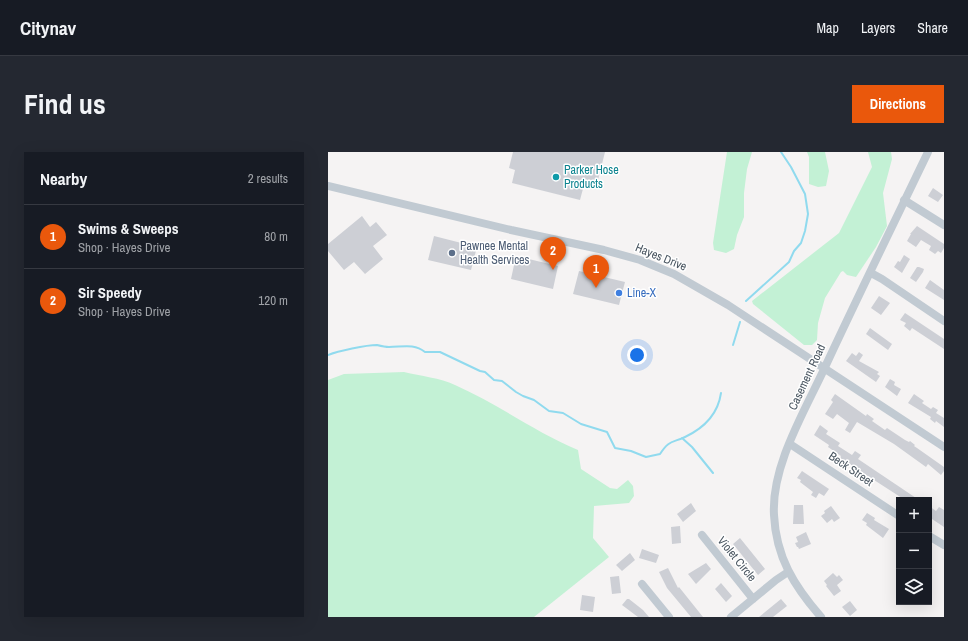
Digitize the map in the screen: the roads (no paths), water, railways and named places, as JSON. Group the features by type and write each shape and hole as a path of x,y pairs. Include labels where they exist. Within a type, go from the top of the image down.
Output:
{"street":[{"name":"Casement Road","path":"821,617 798,588 788,572 777,538 774,514 776,485 802,413 871,273 904,200 928,152"},
{"name":"Hayes Drive","path":"328,186 511,230 604,250 640,260 674,274 728,305 944,447"},
{"path":"904,200 944,225"},
{"path":"871,273 944,321"},
{"name":"Beck Street","path":"790,444 896,514"},
{"name":"Violet Circle","path":"702,534 753,599"},
{"path":"932,538 944,546"},
{"path":"731,617 788,572"},
{"path":"642,584 669,617"}],"waterway":[{"path":"746,301 789,262 794,251 801,243 805,231 808,214 805,194 791,167 781,152"},
{"path":"733,345 740,322"},
{"path":"328,355 352,348 377,345 388,347 412,346 425,352 440,352 485,372 494,380 502,381 516,392 534,400 549,411 563,413 581,424 607,432 615,448 631,451 646,457 660,454 668,444 685,437 704,425 717,407 721,393"},
{"path":"682,438 692,447 713,473"}],"place":[{"name":"Parker Hose Products","path":"556,177"},
{"name":"Pawnee Mental Health Services","path":"452,253"},
{"name":"Sir Speedy","path":"553,270"},
{"name":"Swims & Sweeps","path":"596,288"},
{"name":"Line-X","path":"619,293"}]}
